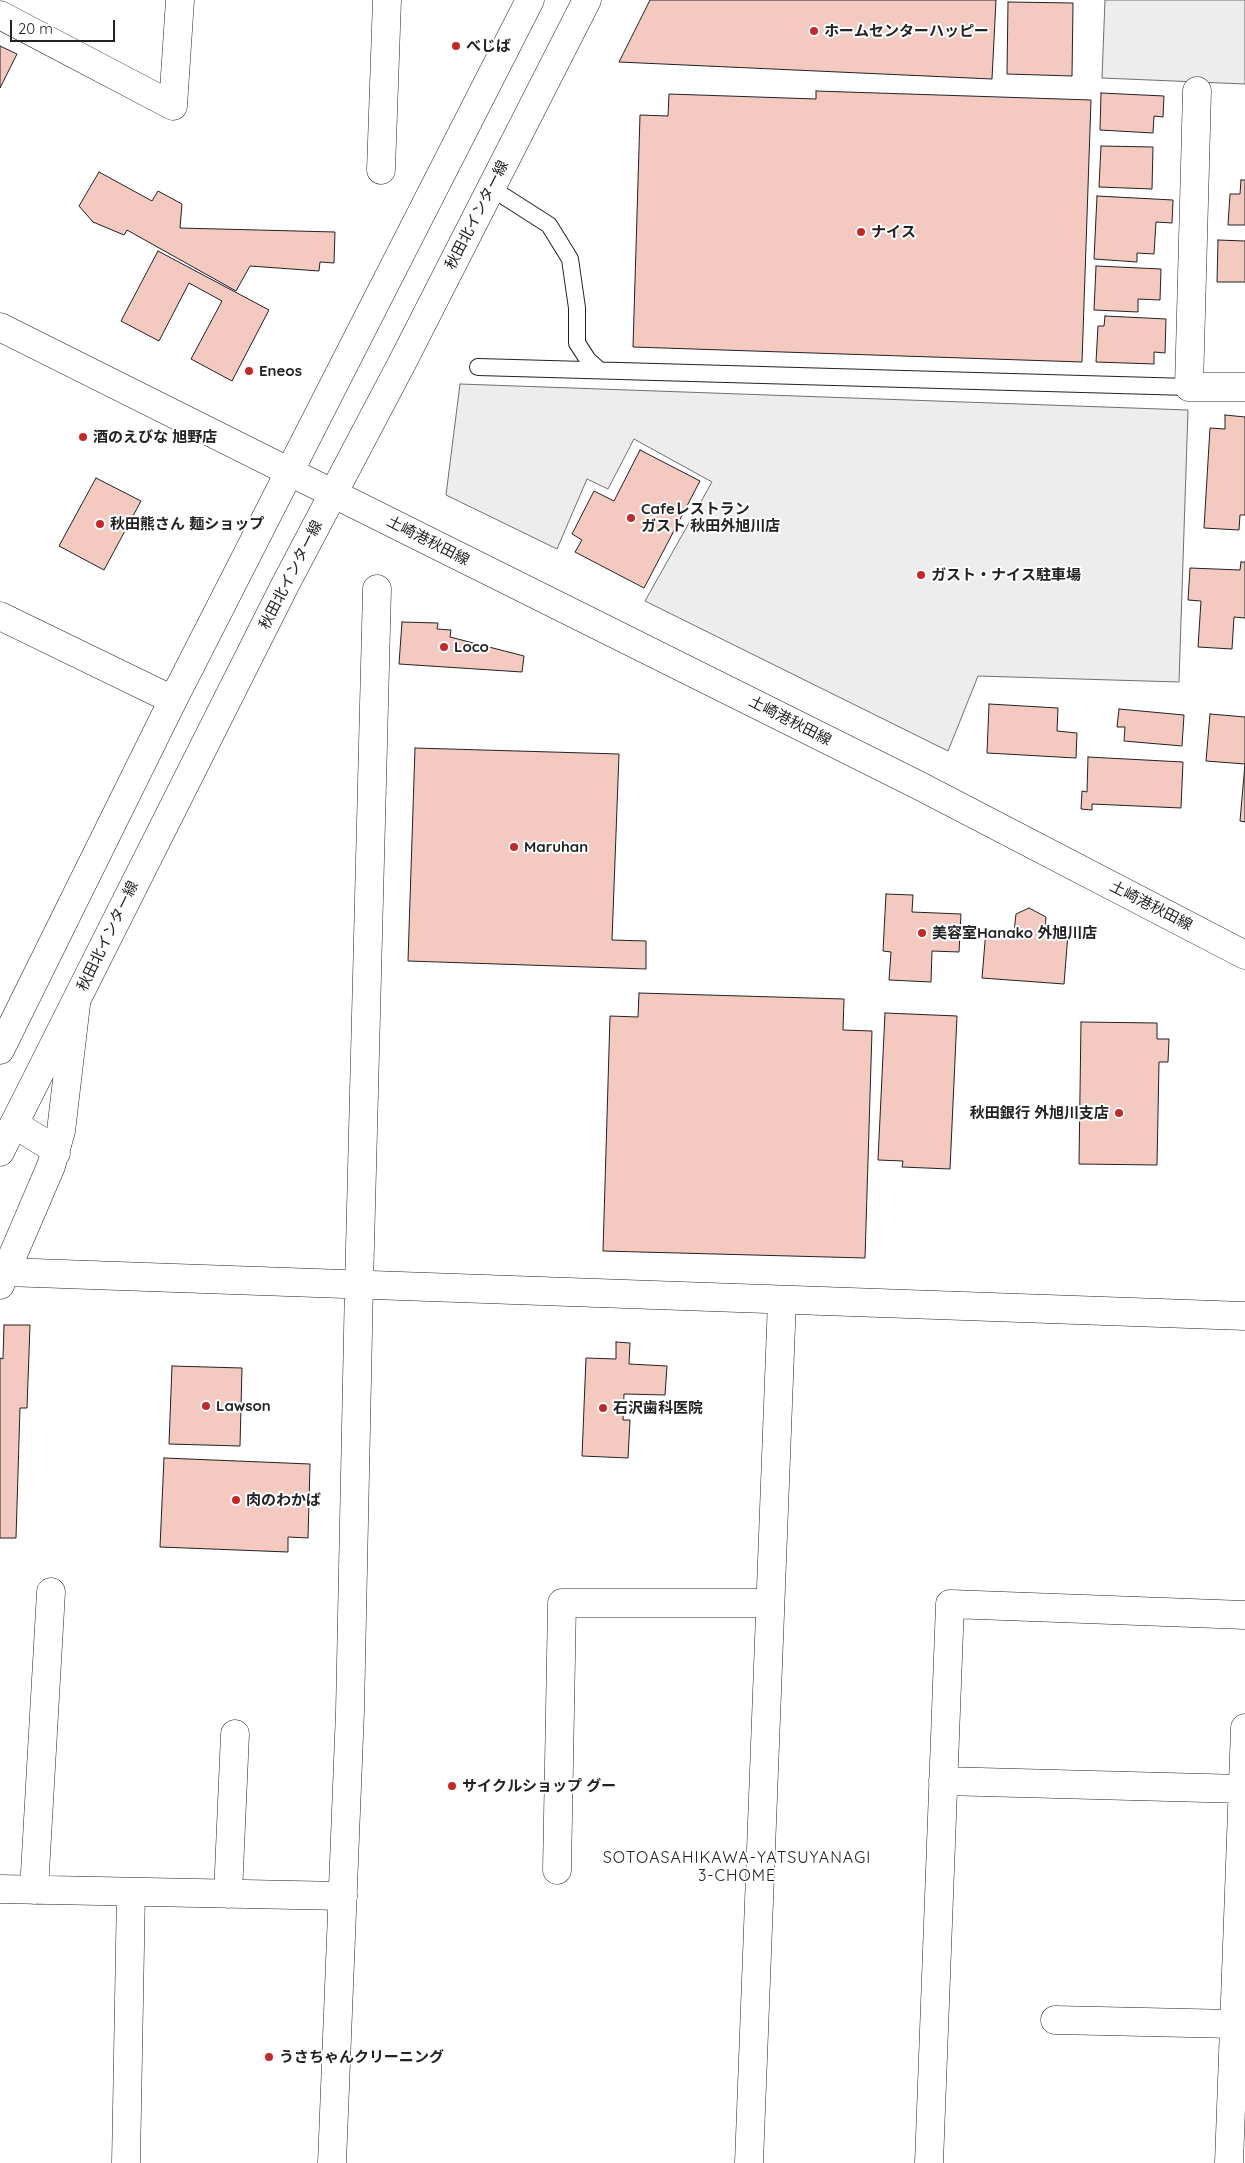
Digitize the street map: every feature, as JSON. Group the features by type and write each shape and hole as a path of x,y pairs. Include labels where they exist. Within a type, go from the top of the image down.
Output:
{"street":[{"path":"0,15 173,106 180,0"},
{"path":"381,170 387,0"},
{"path":"0,1049 173,700 530,0"},
{"name":"秋田北インター線","path":"0,1152 332,493 587,0"},
{"path":"1197,91 1189,387 1245,387"},
{"name":"土崎港秋田線","path":"0,327 918,785 1245,955"},
{"path":"332,2163 350,1711 377,589"},
{"path":"0,616 173,700"},
{"path":"76,999 66,1101 56,1153 3,1278 359,1285 1245,1316"},
{"path":"14,1124 48,1145 56,1153"},
{"path":"750,2163 782,1300"},
{"path":"34,1890 50,1592"},
{"path":"557,1870 562,1603 770,1603"},
{"path":"929,2163 950,1604 1245,1615"},
{"path":"1229,2163 1245,1728"},
{"path":"228,1894 236,1734"},
{"path":"943,1781 1243,1789"},
{"path":"0,1889 343,1896"},
{"path":"126,2163 131,1892"},
{"path":"1055,2020 1234,2024"}],"lane":[{"path":"491,188 549,225 570,259 576,308 577,343 588,360 599,370"},
{"path":"478,367 1189,387"}],"shaded area":[{"path":"1105,0 1245,0 1245,84 1102,78"},
{"name":"ガスト・ナイス駐車場","path":"460,384 1188,410 1179,682 978,676 948,751 645,601 712,482 634,439 608,489 587,479 557,549 446,495"}],"building":[{"name":"ホームセンターハッピー","path":"650,0 996,0 992,79 619,62"},
{"path":"1008,2 1073,3 1072,76 1007,74"},
{"path":"0,46 17,54 0,88"},
{"name":"ナイス","path":"816,91 1091,100 1082,362 633,347 640,115 668,116 669,94 816,99"},
{"path":"1101,93 1164,96 1163,117 1154,116 1153,133 1100,130"},
{"path":"1101,146 1153,147 1152,189 1099,187"},
{"path":"99,172 152,201 158,191 182,204 180,228 335,232 334,263 320,262 319,271 250,266 236,291 127,230 124,235 93,222 79,206"},
{"path":"1241,180 1245,180 1245,225 1228,225 1230,194 1240,194"},
{"path":"1097,196 1173,200 1172,223 1156,222 1154,254 1137,253 1137,262 1094,259"},
{"path":"1218,240 1245,241 1245,282 1217,282"},
{"path":"158,251 269,310 232,381 191,359 222,301 189,283 159,341 121,321"},
{"path":"1096,266 1161,269 1160,300 1138,299 1138,312 1094,310"},
{"path":"1105,316 1166,319 1165,353 1154,352 1154,364 1096,362 1098,326 1104,326"},
{"path":"1225,415 1245,417 1245,515 1240,515 1239,530 1204,528 1210,428 1225,429"},
{"name":"Cafeレストラン ガスト 秋田外旭川店","path":"640,450 700,481 644,588 575,552 582,540 572,534 594,491 614,501"},
{"name":"秋田熊さん 麺ショップ","path":"96,478 141,501 104,570 59,546"},
{"path":"1241,562 1245,562 1245,618 1234,617 1232,649 1198,647 1201,601 1188,600 1190,568 1240,570"},
{"name":"Loco","path":"402,622 438,623 437,629 451,630 450,637 524,656 522,672 399,664"},
{"path":"989,704 1058,708 1057,731 1077,733 1076,758 987,753"},
{"path":"1119,709 1184,715 1182,746 1124,741 1125,727 1117,727"},
{"path":"1210,714 1245,717 1245,764 1206,761"},
{"name":"Maruhan","path":"415,748 619,754 612,940 646,941 646,969 408,961"},
{"path":"1088,757 1183,762 1181,808 1092,804 1092,810 1081,809 1082,791 1087,792"},
{"path":"1245,764 1245,822 1240,821"},
{"name":"美容室Hanako 外旭川店","path":"886,894 913,895 912,912 961,914 959,952 932,951 931,982 889,980 891,952 883,951"},
{"path":"1029,908 1046,917 1045,932 1068,934 1064,984 982,978 986,930 1014,932 1016,914"},
{"path":"639,993 844,999 843,1030 872,1031 865,1258 603,1251 610,1016 638,1017"},
{"path":"885,1013 957,1016 950,1169 902,1167 903,1161 878,1160"},
{"name":"秋田銀行 外旭川支店","path":"1081,1022 1157,1023 1157,1039 1169,1039 1168,1062 1159,1062 1157,1165 1079,1164"},
{"path":"4,1325 30,1325 27,1408 20,1408 16,1538 0,1538 0,1358 3,1359"},
{"name":"石沢歯科医院","path":"616,1342 630,1343 629,1364 667,1366 665,1395 624,1394 623,1420 630,1420 628,1458 582,1456 586,1358 616,1359"},
{"name":"Lawson","path":"172,1366 242,1368 240,1446 169,1444"},
{"name":"肉のわかば","path":"164,1458 310,1464 308,1538 288,1537 288,1552 160,1547"}],"place":[{"name":"ホームセンターハッピー","path":"814,31"},
{"name":"べじば","path":"456,46"},
{"name":"ナイス","path":"861,232"},
{"name":"Eneos","path":"249,371"},
{"name":"酒のえびな 旭野店","path":"83,437"},
{"name":"Cafeレストラン ガスト 秋田外旭川店","path":"631,518"},
{"name":"秋田熊さん 麺ショップ","path":"100,524"},
{"name":"ガスト・ナイス駐車場","path":"921,575"},
{"name":"Loco","path":"444,647"},
{"name":"Maruhan","path":"514,847"},
{"name":"美容室Hanako 外旭川店","path":"922,933"},
{"name":"秋田銀行 外旭川支店","path":"1119,1113"},
{"name":"Lawson","path":"206,1406"},
{"name":"石沢歯科医院","path":"603,1408"},
{"name":"肉のわかば","path":"236,1500"},
{"name":"サイクルショップ グー","path":"452,1786"},
{"name":"うさちゃんクリーニング","path":"269,2057"}],"district":[{"name":"SOTOASAHIKAWA-YATSUYANAGI 3-CHOME","path":"737,1867"}]}
